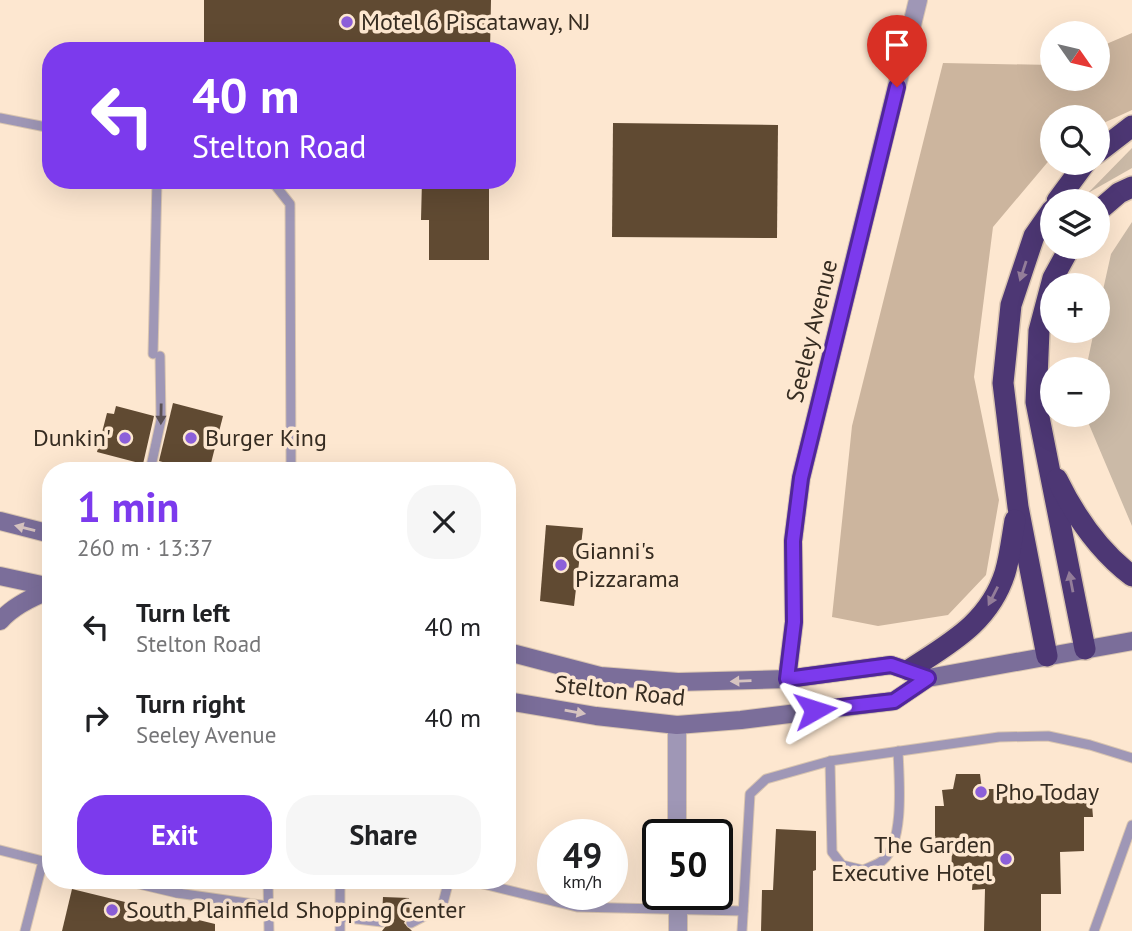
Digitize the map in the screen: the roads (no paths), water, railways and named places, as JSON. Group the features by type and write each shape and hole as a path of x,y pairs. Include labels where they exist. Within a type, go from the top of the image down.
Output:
{"highway":[{"path":"1110,143 1132,126"},
{"path":"1110,201 1132,187"},
{"path":"1040,227 1034,236 1011,305 1003,383 1018,507 1047,656"},
{"path":"1064,259 1054,278 1039,331 1036,402 1085,649"},
{"path":"1046,457 1065,497 1097,543 1114,562 1132,576"},
{"path":"919,674 970,629 985,612 1005,573 1018,507"}],"main road":[{"path":"0,521 42,532"},
{"path":"0,576 42,587"},
{"path":"0,621 8,612 42,593"},
{"name":"Stelton Road","path":"516,654 600,676 678,682 787,679 891,665 919,674 1132,642"},
{"name":"Stelton Road","path":"516,702 596,716 677,725 894,701 919,674"}],"street":[{"name":"Seeley Avenue","path":"787,679 794,622 793,541 801,478 918,0"},
{"path":"677,725 677,819"},
{"path":"678,910 678,931"}],"lane":[{"path":"0,118 42,126"},
{"path":"152,462 161,420 157,355 157,189"},
{"path":"278,189 289,204 291,462"},
{"path":"743,931 750,794 766,779 830,761 999,737 1048,736 1132,758"},
{"path":"830,761 832,852 842,865 863,870 883,861 894,845 900,796 898,751"},
{"path":"1094,931 1132,825"},
{"path":"0,850 42,861"},
{"path":"25,931 42,878"},
{"path":"160,889 268,906"},
{"path":"177,893 178,889"},
{"path":"268,889 269,931"},
{"path":"340,889 340,931"},
{"path":"411,923 442,907 447,889"},
{"path":"505,889 577,906 642,903"},
{"path":"733,910 743,911"},
{"path":"340,917 382,922"}],"place":[{"name":"Motel 6 Piscataway, NJ","path":"347,22"},
{"name":"Dunkin'","path":"125,438"},
{"name":"Burger King","path":"191,438"},
{"name":"Gianni's Pizzarama","path":"561,565"},
{"name":"Pho Today","path":"981,792"},
{"name":"The Garden Executive Hotel","path":"1006,859"},
{"name":"South Plainfield Shopping Center","path":"112,910"}]}
